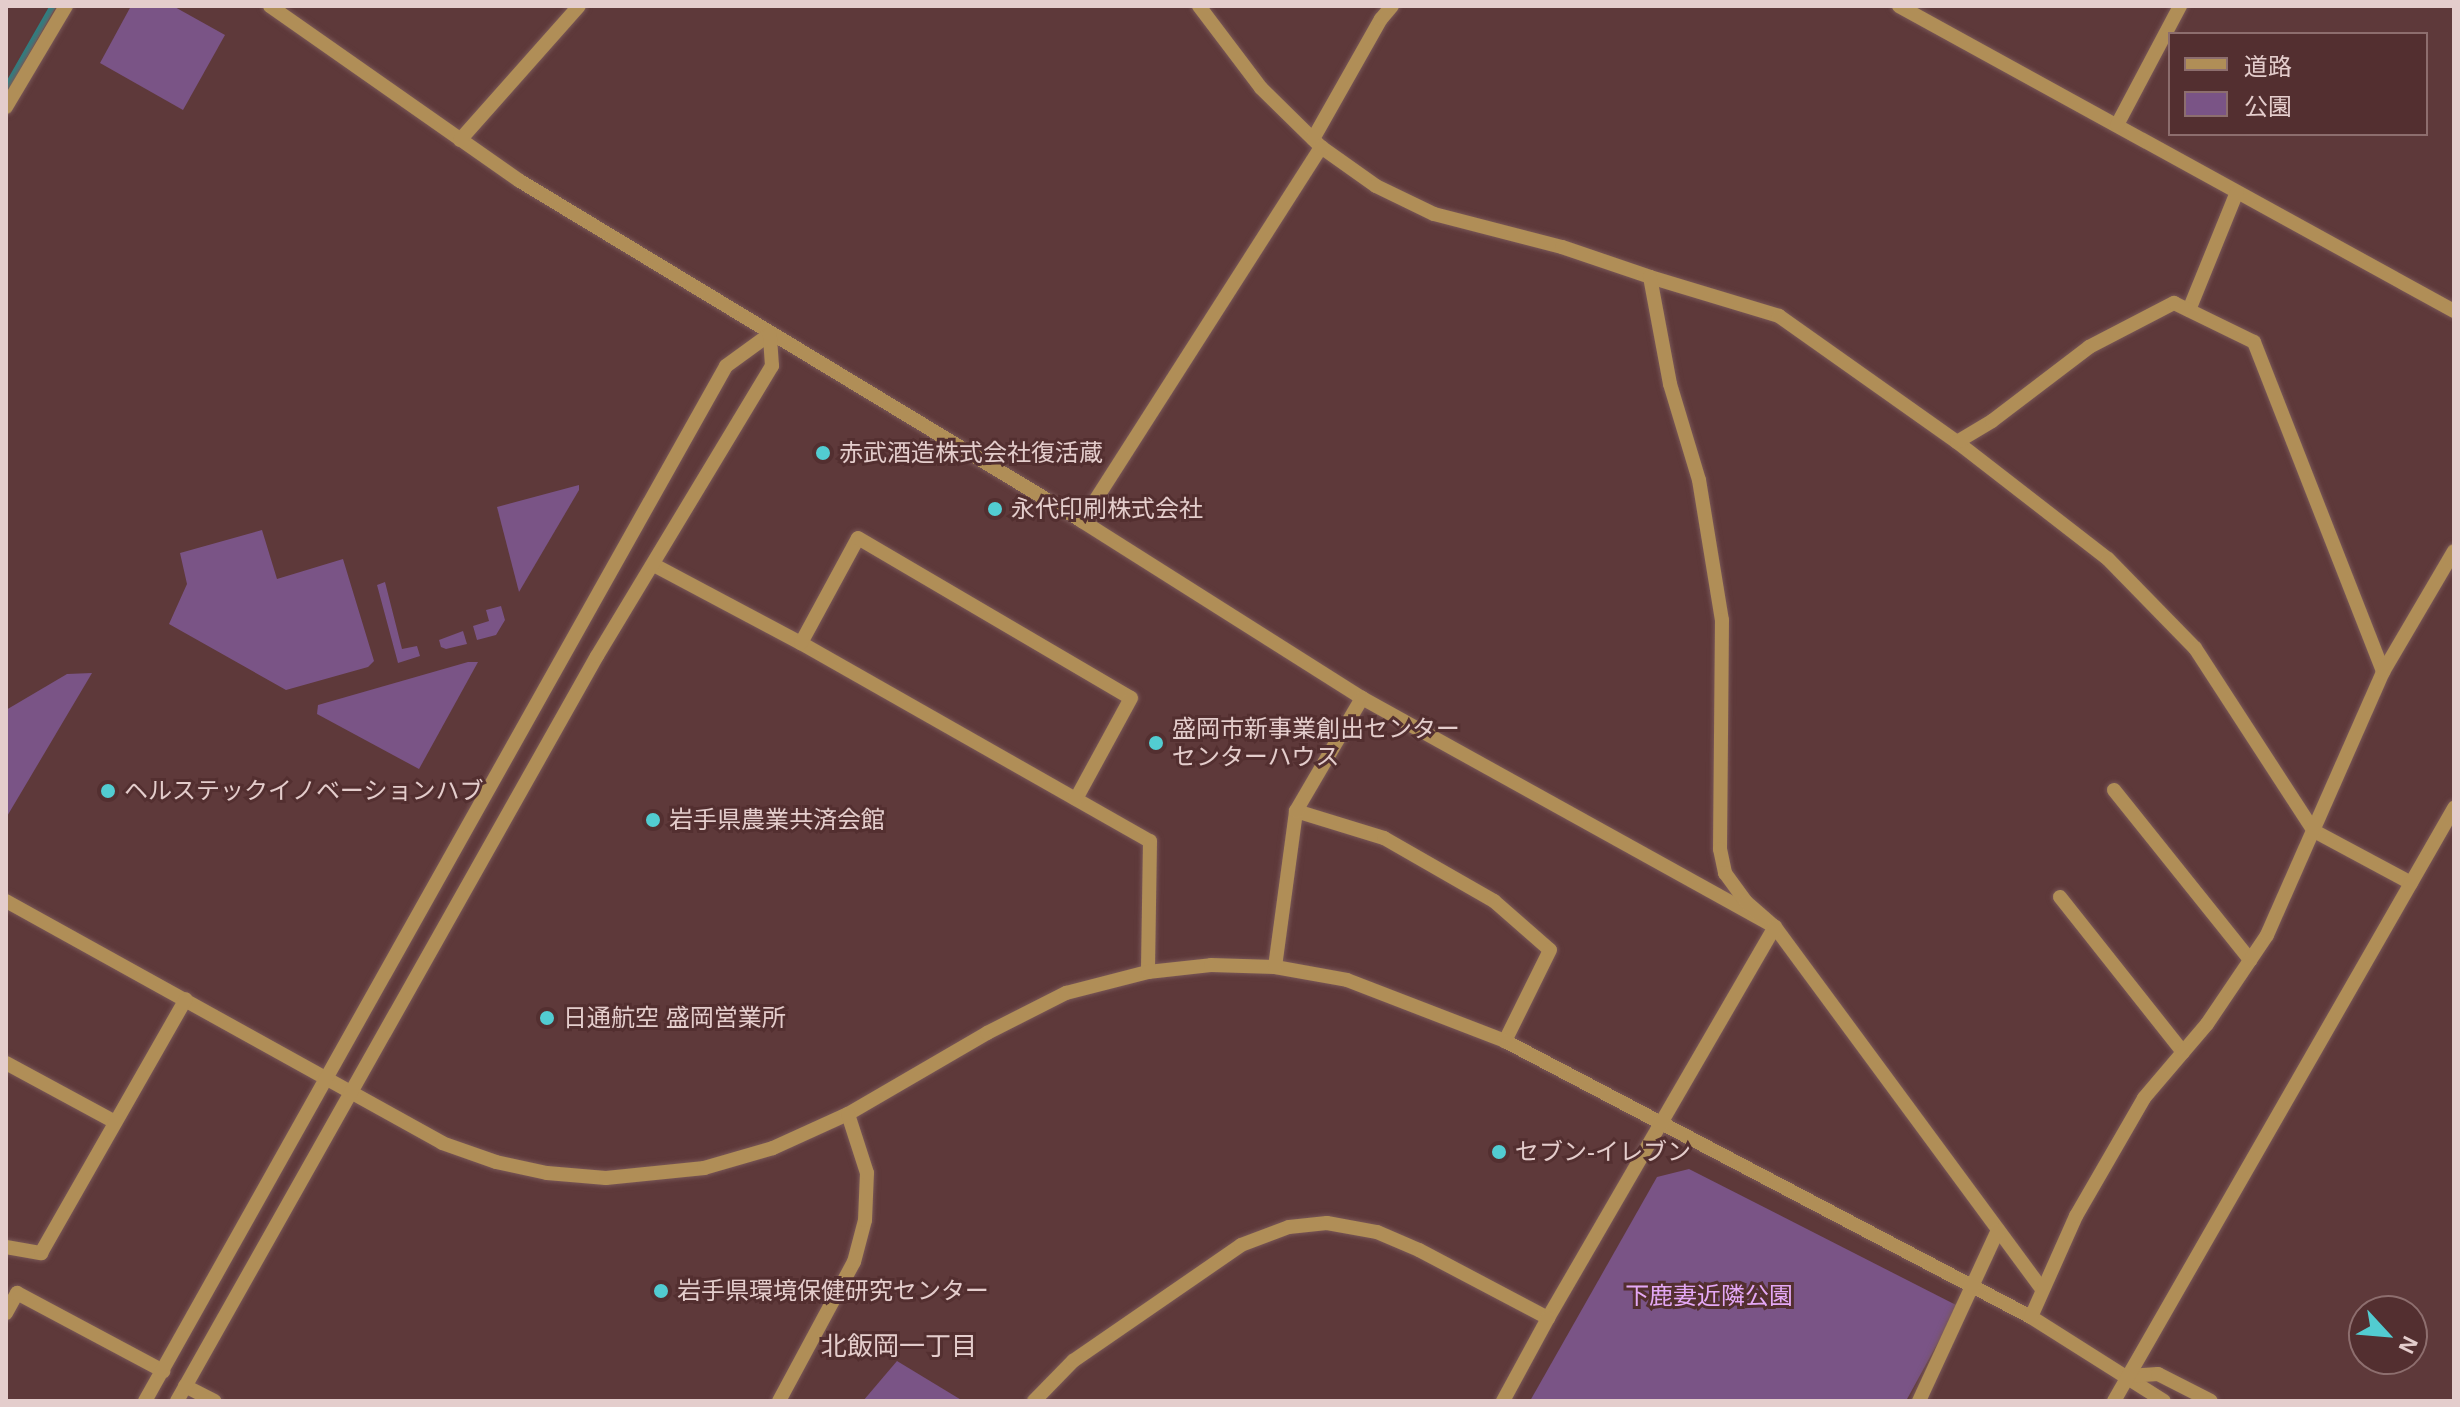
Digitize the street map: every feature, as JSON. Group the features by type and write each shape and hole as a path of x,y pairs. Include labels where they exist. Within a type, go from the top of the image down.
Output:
{"street":[{"path":"6,107 66,6"},
{"path":"270,6 533,189 1082,521 1362,698 1775,927"},
{"path":"460,140 579,6"},
{"path":"1199,6 1261,88 1317,143 1376,186 1434,214 1562,247 1779,316 1957,442 2108,559 2195,648 2314,831 2411,883"},
{"path":"1082,521 1317,143 1392,6"},
{"path":"1899,6 2454,311"},
{"path":"2117,125 2180,6"},
{"path":"2189,310 2237,192"},
{"path":"1650,277 1670,384 1699,480 1722,620 1720,849 1725,873 1739,892 1775,927 2042,1289"},
{"path":"1957,442 1992,421 2089,347 2174,303 2254,342 2383,672"},
{"path":"177,1401 597,656 772,366 770,334"},
{"path":"145,1401 726,366 770,334"},
{"path":"801,643 858,538 1131,698 1076,799"},
{"path":"2031,1317 2076,1216 2144,1098 2207,1024 2267,935 2383,672 2454,551"},
{"path":"654,565 801,643 1150,841 1148,972"},
{"path":"1275,967 1296,811 1362,698"},
{"path":"2114,790 2250,960"},
{"path":"2114,1401 2454,808"},
{"path":"1296,811 1384,838 1494,901 1550,950 1505,1041"},
{"path":"2060,897 2183,1052"},
{"path":"6,901 442,1143 496,1162 547,1173 606,1178 704,1168 773,1148 848,1114 987,1033 1066,993 1148,972 1211,965 1275,967 1347,980 1505,1041 2031,1317 2164,1401"},
{"path":"1503,1401 1775,927"},
{"path":"6,1247 41,1253 186,999"},
{"path":"6,1063 115,1122"},
{"path":"779,1401 854,1262 865,1220 867,1173 848,1114"},
{"path":"1034,1401 1073,1361 1241,1245 1289,1227 1327,1223 1377,1232 1548,1318"},
{"path":"1919,1401 1998,1230"},
{"path":"6,1313 17,1293 163,1371"},
{"path":"2128,1376 2158,1374 2211,1401"},
{"path":"185,1386 214,1401"}],"green space":[{"path":"131,6 173,6 225,35 183,110 100,63"},
{"path":"579,485 579,490 519,592 497,507"},
{"path":"262,530 277,579 343,559 374,661 368,667 286,690 169,624 187,584 180,553"},
{"path":"385,582 402,649 417,646 420,656 398,663 377,585"},
{"path":"501,606 505,620 496,635 477,640 473,626 489,621 486,610"},
{"path":"463,631 467,644 446,649 441,647 439,640"},
{"path":"468,662 478,662 419,769 317,714 318,705"},
{"path":"92,673 6,818 6,710 67,674"},
{"name":"下鹿妻近隣公園","path":"1689,1169 1958,1306 1906,1401 1530,1401 1657,1177"},
{"path":"897,1361 963,1401 863,1401"}],"waterway":[{"path":"6,88 53,6"}],"place":[{"name":"赤武酒造株式会社復活蔵","path":"823,453"},
{"name":"永代印刷株式会社","path":"995,509"},
{"name":"盛岡市新事業創出センター センターハウス","path":"1156,743"},
{"name":"ヘルステックイノベーションハブ","path":"108,791"},
{"name":"岩手県農業共済会館","path":"653,820"},
{"name":"日通航空 盛岡営業所","path":"547,1018"},
{"name":"セブン-イレブン","path":"1499,1152"},
{"name":"岩手県環境保健研究センター","path":"661,1291"}],"district":[{"name":"北飯岡一丁目","path":"899,1347"}]}
